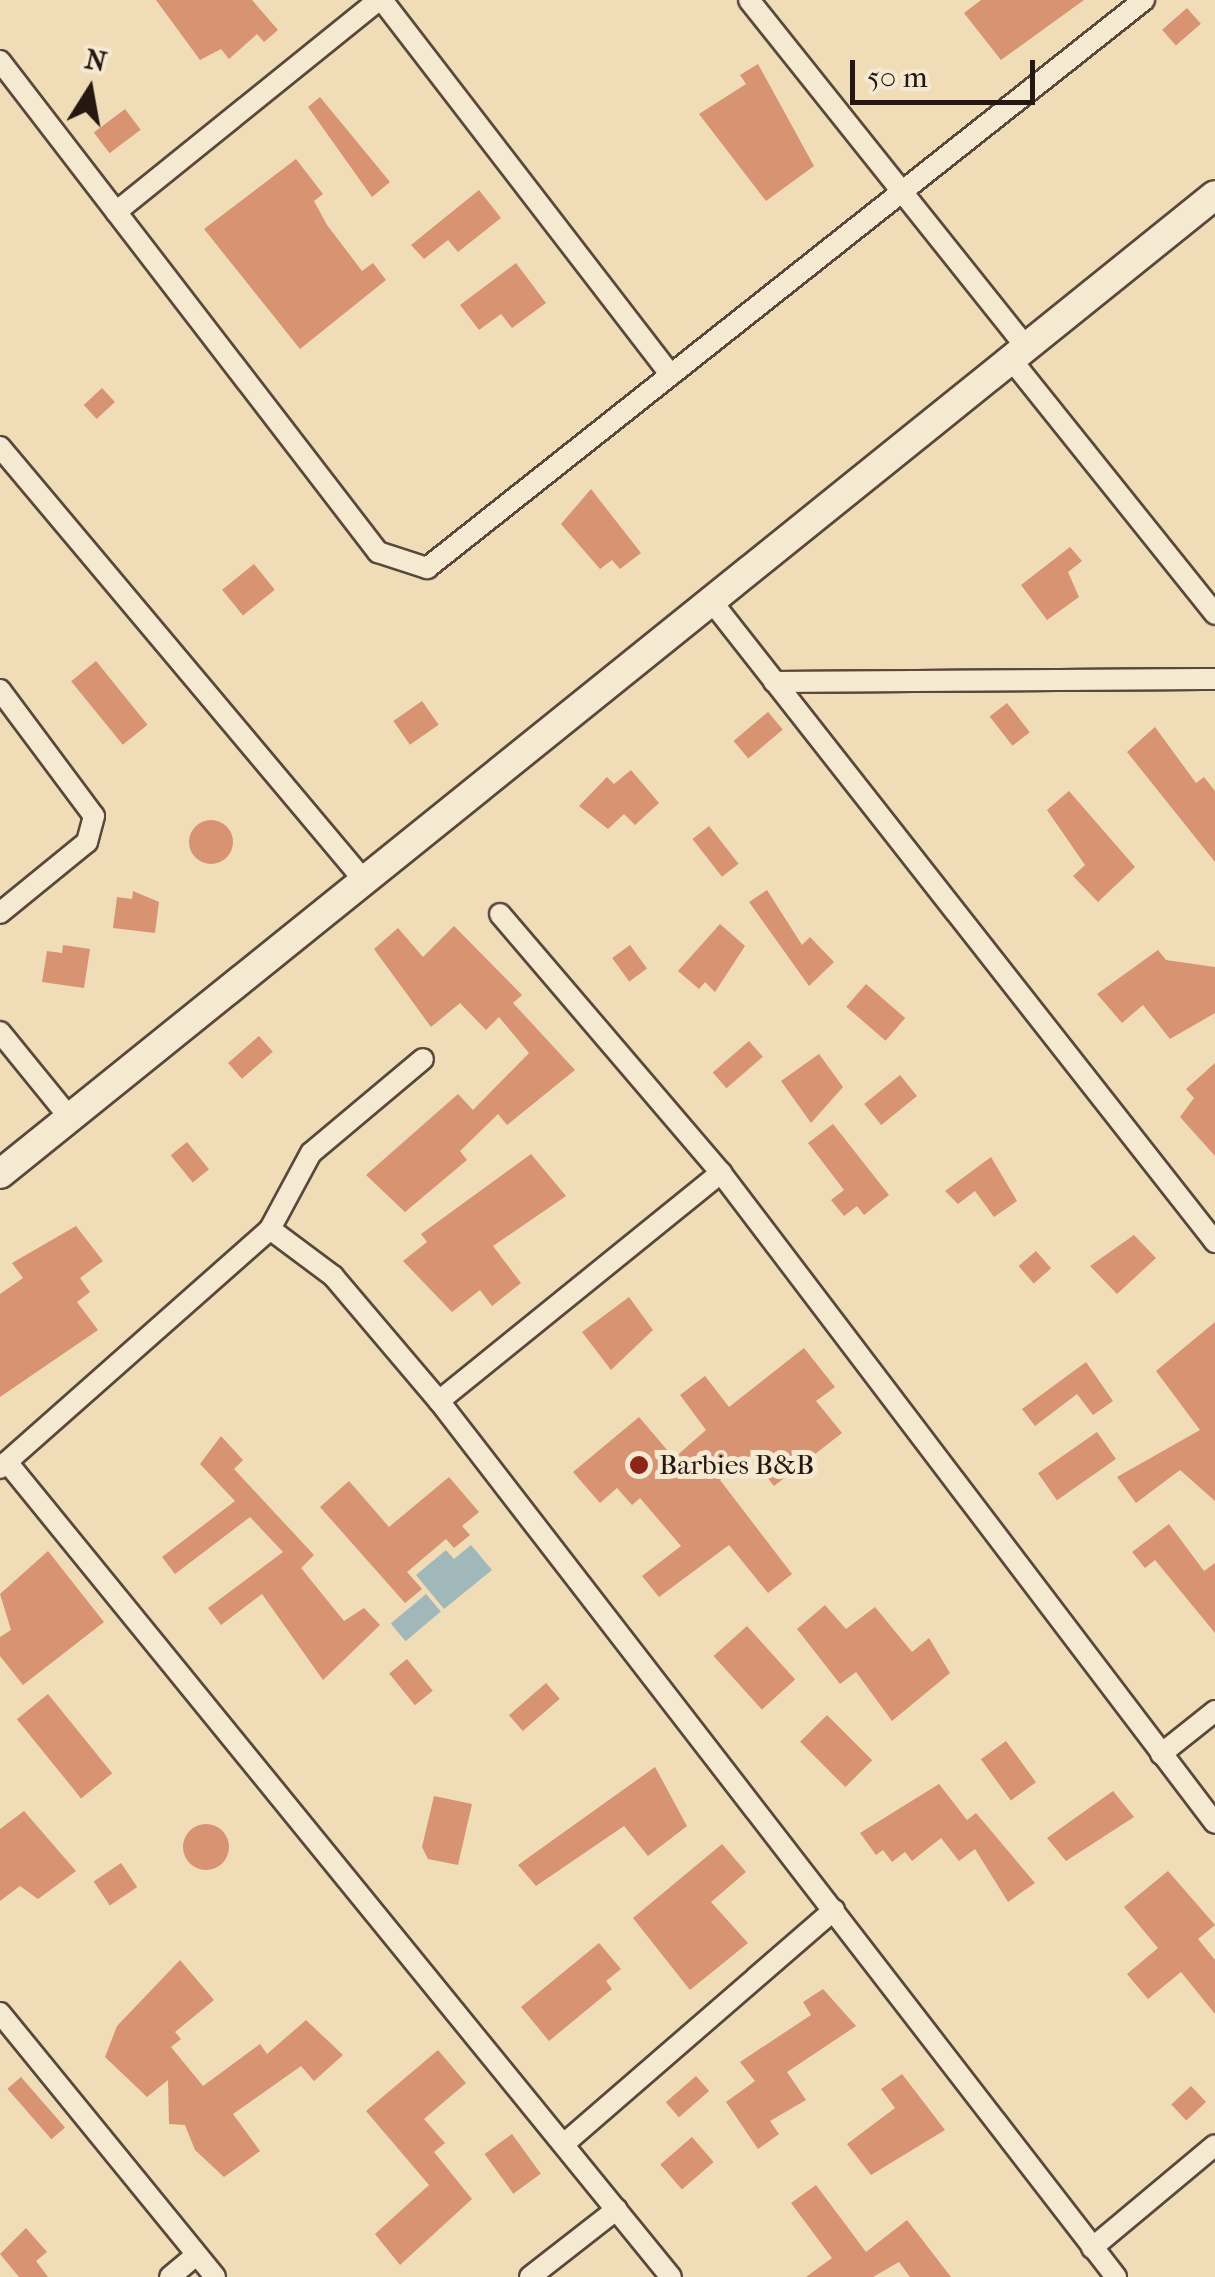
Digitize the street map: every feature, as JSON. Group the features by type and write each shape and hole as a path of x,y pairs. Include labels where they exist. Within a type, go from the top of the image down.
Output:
{"street":[{"path":"116,212 380,0 670,376"},
{"path":"750,0 1215,614"},
{"path":"0,62 378,552 412,567 444,561 1137,2"},
{"path":"0,1174 709,598 1215,195"},
{"path":"0,447 362,878"},
{"path":"709,598 1215,1242"},
{"path":"774,682 1215,679"},
{"path":"0,690 94,816 87,842 0,912"},
{"path":"500,914 722,1173 1215,1823"},
{"path":"0,1032 70,1118"},
{"path":"423,1059 311,1153 270,1229 4,1465 671,2277"},
{"path":"439,1401 722,1173"},
{"path":"270,1229 332,1276 439,1401 1116,2277"},
{"path":"1161,1754 1215,1710"},
{"path":"564,2143 834,1910"},
{"path":"0,2013 215,2277"},
{"path":"1092,2248 1215,2145"},
{"path":"530,2277 617,2209"},
{"path":"170,2277 196,2255"}],"water":[{"path":"471,1545 492,1570 444,1609 416,1575 446,1550 454,1559"},
{"path":"426,1594 441,1612 406,1641 391,1624"}],"building":[{"path":"156,0 252,0 278,30 264,42 257,34 229,59 221,49 200,60"},
{"path":"981,0 1084,0 1001,60 964,13"},
{"path":"1187,8 1201,24 1176,45 1162,30"},
{"path":"758,64 814,166 766,201 699,114 746,84 740,75"},
{"path":"320,97 390,182 372,197 308,107"},
{"path":"125,109 141,130 110,153 94,132"},
{"path":"296,159 323,194 314,201 327,225 362,271 373,263 386,280 300,349 204,229"},
{"path":"479,190 501,218 458,252 448,240 424,259 411,245"},
{"path":"516,263 546,303 512,328 501,314 479,330 460,305"},
{"path":"102,388 115,402 97,419 84,405"},
{"path":"591,489 641,553 620,569 612,560 600,569 561,524"},
{"path":"1070,547 1082,561 1068,572 1079,597 1047,620 1021,585"},
{"path":"254,564 275,590 243,615 222,590"},
{"path":"96,661 148,725 123,745 71,681"},
{"path":"422,701 439,725 410,745 393,721"},
{"path":"1007,703 1030,732 1012,746 990,717"},
{"path":"768,712 783,730 748,759 734,741"},
{"path":"1155,727 1196,783 1204,777 1215,791 1215,862 1127,752"},
{"path":"631,770 659,803 635,825 624,814 608,829 579,806 607,777 614,784"},
{"path":"1069,791 1135,867 1098,902 1073,876 1085,865 1047,810"},
{"path":"211,820 226,827 233,842 226,857 211,864 196,857 189,842 196,827"},
{"path":"709,826 739,864 722,877 692,839"},
{"path":"767,890 802,945 810,937 834,962 809,986 749,902"},
{"path":"133,891 159,902 155,933 113,928 117,897 132,899"},
{"path":"720,924 745,946 715,992 705,982 699,989 678,971"},
{"path":"454,926 522,995 513,1003 575,1070 507,1125 498,1114 460,1151 467,1160 405,1212 366,1175 458,1094 473,1110 529,1053 499,1017 486,1030 460,1003 431,1027 374,949 398,928 423,957"},
{"path":"63,945 90,949 84,988 42,982 47,951 62,953"},
{"path":"630,945 647,968 629,981 612,958"},
{"path":"1158,950 1166,960 1215,967 1215,1013 1170,1039 1143,1005 1122,1023 1097,994"},
{"path":"866,984 905,1018 886,1041 846,1007"},
{"path":"259,1036 273,1052 242,1079 228,1063"},
{"path":"749,1041 763,1057 727,1088 713,1072"},
{"path":"819,1054 843,1087 811,1123 781,1081"},
{"path":"1215,1063 1215,1156 1180,1117 1194,1098 1186,1089"},
{"path":"900,1075 917,1096 881,1125 864,1104"},
{"path":"833,1124 889,1195 864,1215 857,1206 844,1216 831,1200 844,1190 808,1143"},
{"path":"187,1142 209,1169 193,1182 171,1155"},
{"path":"531,1154 566,1196 493,1246 521,1283 492,1306 480,1290 452,1312 403,1261 427,1242 421,1234"},
{"path":"991,1157 1017,1201 994,1217 975,1191 958,1204 945,1191"},
{"path":"76,1226 103,1261 80,1278 90,1292 77,1302 98,1330 0,1397 0,1294 23,1278 12,1263"},
{"path":"1134,1235 1156,1258 1117,1294 1090,1266"},
{"path":"1036,1251 1051,1268 1034,1283 1019,1266"},
{"path":"629,1297 653,1330 611,1370 582,1332"},
{"path":"1215,1322 1215,1501 1180,1470 1136,1503 1117,1477 1200,1430 1156,1371"},
{"path":"804,1348 835,1387 816,1401 842,1433 774,1486 750,1456 720,1480 792,1574 768,1593 729,1545 659,1597 642,1576 681,1546 640,1498 632,1505 617,1488 600,1503 573,1472 639,1417 674,1458 706,1430 680,1395 705,1376 729,1407"},
{"path":"1086,1362 1113,1401 1093,1415 1077,1394 1035,1426 1022,1409"},
{"path":"1097,1432 1116,1459 1057,1500 1038,1473"},
{"path":"221,1436 243,1460 234,1469 314,1555 301,1568 344,1621 364,1608 380,1625 323,1680 262,1594 221,1625 208,1608 283,1552 250,1517 175,1574 162,1557 235,1501 200,1464"},
{"path":"449,1477 479,1512 462,1526 470,1535 454,1548 446,1539 407,1572 422,1589 405,1603 320,1507 349,1481 389,1527"},
{"path":"1169,1524 1204,1571 1215,1563 1215,1633 1155,1560 1145,1568 1132,1552"},
{"path":"48,1551 104,1622 23,1685 0,1656 0,1637 11,1630 0,1594"},
{"path":"825,1605 846,1629 875,1607 912,1652 929,1638 950,1673 892,1721 856,1672 840,1684 797,1629"},
{"path":"747,1626 795,1680 762,1710 714,1656"},
{"path":"407,1659 433,1691 415,1705 389,1673"},
{"path":"546,1683 560,1699 523,1731 509,1715"},
{"path":"48,1694 112,1773 81,1798 17,1719"},
{"path":"827,1715 872,1760 845,1787 800,1742"},
{"path":"1006,1741 1036,1782 1011,1800 981,1759"},
{"path":"655,1767 687,1826 648,1856 624,1826 536,1886 518,1865"},
{"path":"939,1784 967,1820 976,1813 1035,1883 1008,1902 975,1849 959,1861 941,1838 912,1861 905,1852 892,1862 883,1850 876,1855 860,1833"},
{"path":"1113,1791 1134,1817 1066,1861 1047,1838"},
{"path":"434,1796 472,1804 458,1865 428,1859 422,1847"},
{"path":"24,1811 76,1871 38,1899 20,1886 0,1901 0,1829"},
{"path":"206,1824 222,1831 229,1847 222,1863 206,1870 190,1863 183,1847 190,1831"},
{"path":"722,1844 746,1872 711,1902 748,1943 690,1990 633,1918"},
{"path":"121,1863 137,1887 110,1905 94,1881"},
{"path":"1168,1871 1215,1925 1198,1939 1215,1960 1215,2014 1181,1972 1148,1999 1127,1974 1158,1948 1124,1907"},
{"path":"599,1943 621,1969 606,1981 612,1989 549,2041 521,2007"},
{"path":"180,1960 214,2000 175,2032 181,2039 171,2047 203,2086 260,2044 267,2054 306,2020 343,2055 314,2081 301,2066 233,2114 260,2151 224,2177 195,2150 185,2125 169,2124 168,2080 147,2097 105,2057 117,2026"},
{"path":"823,1989 856,2026 787,2072 806,2100 770,2121 779,2134 758,2149 726,2102 755,2081 740,2062 811,2015 803,2002"},
{"path":"438,2050 466,2083 424,2119 445,2143 434,2152 472,2199 400,2265 375,2234 429,2185 366,2111"},
{"path":"902,2074 945,2130 871,2175 847,2144 895,2108 881,2089"},
{"path":"696,2076 709,2091 679,2117 666,2102"},
{"path":"21,2077 65,2128 51,2139 7,2089"},
{"path":"1191,2086 1206,2102 1186,2121 1171,2104"},
{"path":"512,2134 541,2174 513,2194 484,2154"},
{"path":"692,2137 714,2162 682,2189 660,2165"},
{"path":"816,2185 866,2252 907,2220 951,2277 910,2277 899,2262 873,2277 806,2277 832,2258 791,2203"},
{"path":"26,2228 47,2252 36,2261 48,2277 19,2277 0,2254"}],"place":[{"name":"Barbies B&B","path":"639,1465"}]}
